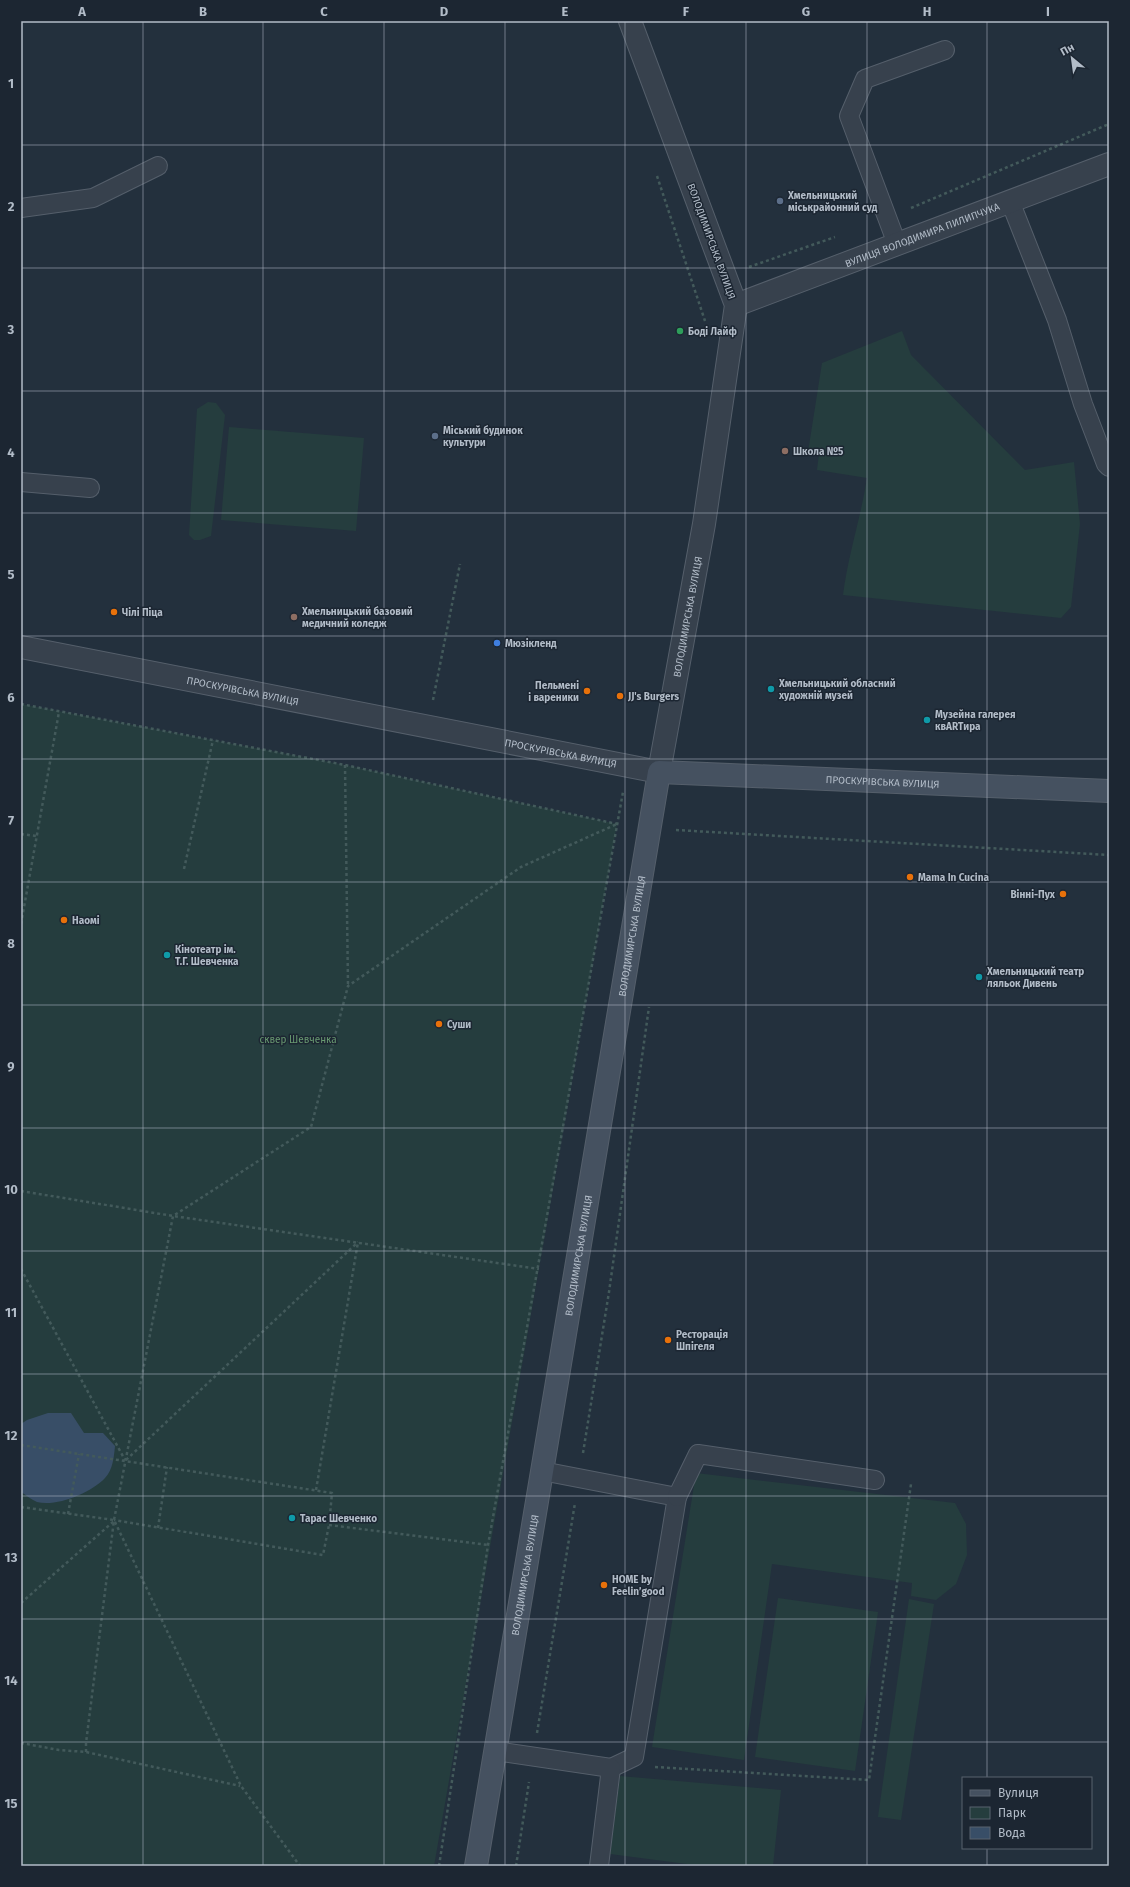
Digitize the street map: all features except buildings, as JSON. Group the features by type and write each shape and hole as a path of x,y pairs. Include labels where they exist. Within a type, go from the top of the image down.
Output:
{"street":[{"name":"ВОЛОДИМИРСЬКА ВУЛИЦЯ","path":"476,1866 660,772 704,524 736,305 630,21"},
{"name":"ВУЛИЦЯ ВОЛОДИМИРА ПИЛИПЧУКА","path":"736,305 1109,164"},
{"name":"ПРОСКУРІВСЬКА ВУЛИЦЯ","path":"21,647 660,772 1109,791"}],"lane":[{"path":"896,244 849,116 865,79 945,50"},
{"path":"21,208 93,198 158,166"},
{"path":"1010,201 1057,320 1083,404 1106,464 1109,467"},
{"path":"21,482 90,488"},
{"path":"495,1751 611,1768 634,1757 677,1497 698,1454 875,1480"},
{"path":"542,1472 677,1497"},
{"path":"599,1866 611,1768"}],"path":[{"path":"887,218 1109,124"},
{"path":"657,176 707,326"},
{"path":"743,270 837,236"},
{"path":"428,726 460,564"},
{"path":"21,704 345,765 617,824"},
{"path":"21,924 59,712"},
{"path":"184,869 213,740"},
{"path":"86,1752 114,1520 173,1216 311,1127 348,986 345,765"},
{"path":"439,1866 488,1545 539,1269 628,766"},
{"path":"348,986 521,867 617,824"},
{"path":"673,837 674,830 1109,855"},
{"path":"21,834 36,836"},
{"path":"516,1866 609,1292 650,1002"},
{"path":"21,1191 173,1216 358,1241 539,1269"},
{"path":"126,1461 358,1241"},
{"path":"316,1490 358,1241"},
{"path":"21,1268 126,1461"},
{"path":"21,1445 332,1493 329,1525 323,1556 114,1520 21,1507"},
{"path":"68,1514 79,1454"},
{"path":"158,1528 167,1467"},
{"path":"651,1767 869,1780 911,1484"},
{"path":"21,1603 114,1520"},
{"path":"114,1520 240,1786 300,1866"},
{"path":"329,1525 488,1545"},
{"path":"21,1743 59,1750 86,1752 240,1786"}],"green space":[{"path":"902,331 911,355 1025,470 1074,462 1080,524 1071,607 1061,618 843,595 867,478 817,470 819,454 808,452 822,363"},
{"path":"208,402 216,403 225,415 211,536 200,540 194,540 189,535 197,409"},
{"path":"229,427 364,438 356,531 221,520"},
{"name":"сквер Шевченка","path":"21,704 345,765 617,824 434,1866 21,1866"},
{"path":"696,1473 955,1503 966,1524 967,1555 956,1584 936,1600 911,1596 912,1583 772,1564 744,1760 652,1747"},
{"path":"778,1598 878,1612 855,1771 755,1757"},
{"path":"909,1599 934,1604 901,1820 878,1817"},
{"path":"620,1776 781,1790 773,1866 702,1866 610,1854"}],"water":[{"path":"48,1413 71,1413 84,1433 103,1433 115,1446 113,1463 110,1471 99,1484 83,1494 73,1498 64,1501 45,1503 37,1502 21,1492 21,1424 27,1420"}],"place":[{"name":"Хмельницький міськрайонний суд","path":"780,201"},
{"name":"Боді Лайф","path":"680,331"},
{"name":"Міський будинок культури","path":"435,436"},
{"name":"Школа №5","path":"785,451"},
{"name":"Чілі Піца","path":"114,612"},
{"name":"Хмельницький базовий медичний коледж","path":"294,617"},
{"name":"Мюзікленд","path":"497,643"},
{"name":"Хмельницький обласний художній музей","path":"771,689"},
{"name":"Пельмені і вареники","path":"587,691"},
{"name":"JJ's Burgers","path":"620,696"},
{"name":"Музейна галерея квARTира","path":"927,720"},
{"name":"Mama In Cucina","path":"910,877"},
{"name":"Вінні-Пух","path":"1063,894"},
{"name":"Наомі","path":"64,920"},
{"name":"Кінотеатр ім. Т.Г. Шевченка","path":"167,955"},
{"name":"Хмельницький театр ляльок Дивень","path":"979,977"},
{"name":"Суши","path":"439,1024"},
{"name":"Ресторація Шпігеля","path":"668,1340"},
{"name":"Тарас Шевченко","path":"292,1518"},
{"name":"HOME by Feelin’good","path":"604,1585"}]}
